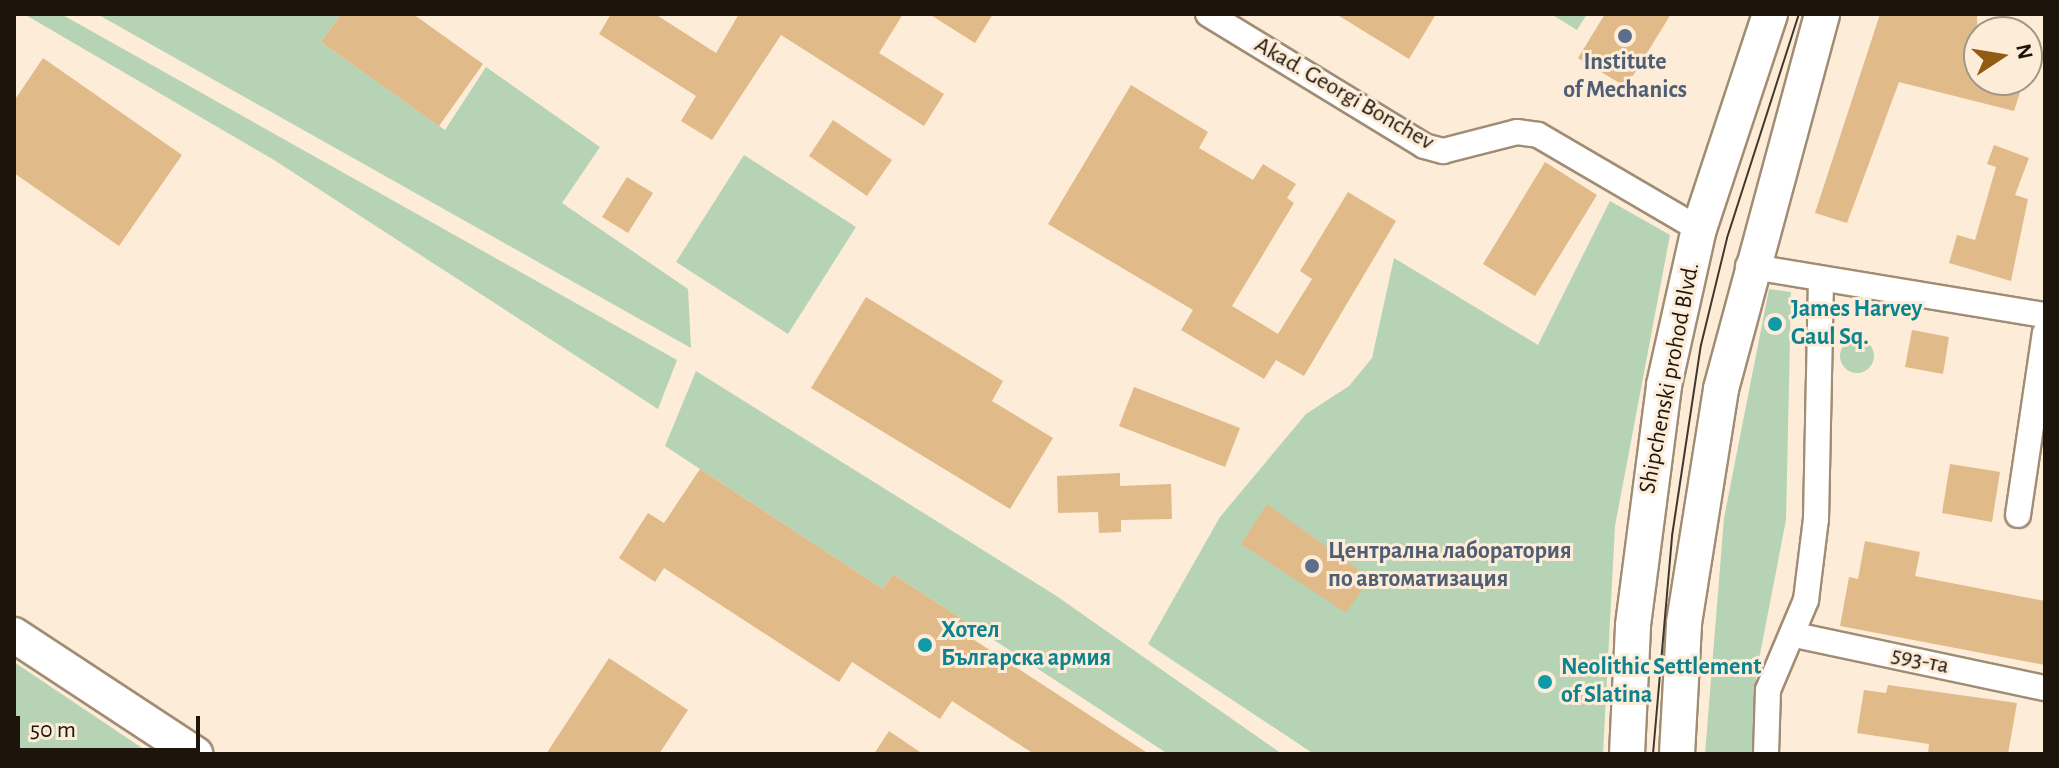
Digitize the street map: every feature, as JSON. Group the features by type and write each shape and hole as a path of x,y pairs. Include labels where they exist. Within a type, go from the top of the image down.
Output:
{"main road":[{"name":"Shipchenski prohod Blvd.","path":"1627,754 1646,493 1699,229 1770,14"},
{"path":"1677,754 1699,511 1748,266 1822,14"},
{"path":"14,635 195,754"}],"street":[{"name":"Akad. Georgi Bonchev","path":"1208,14 1424,146 1443,151 1517,132 1538,135 1699,229"},
{"path":"1748,266 1821,283 2045,315"},
{"path":"1766,754 1768,690 1795,635 1816,519 1821,283"},
{"path":"2018,515 2045,333"},
{"name":"593-та","path":"1795,635 2045,688"}],"green space":[{"path":"24,14 61,14 677,360 658,409 274,160"},
{"path":"97,14 341,14 321,42 445,130 486,67 600,147 562,203 688,289 691,348"},
{"path":"1551,14 1587,14 1577,30"},
{"path":"744,155 856,227 788,334 676,262"},
{"path":"1610,201 1670,235 1615,526 1603,754 1314,754 1148,644 1220,517 1306,414 1349,386 1372,358 1394,258 1538,345"},
{"path":"1769,289 1791,292 1786,520 1756,675 1754,754 1705,754 1724,518"},
{"path":"1857,339 1869,344 1874,356 1869,368 1857,373 1845,368 1840,356 1845,344"},
{"path":"696,371 1055,595 1282,754 1168,754 893,574 883,589 665,446"},
{"path":"14,662 151,754 29,754 14,744"}],"building":[{"path":"341,14 413,14 483,64 439,126 321,42"},
{"path":"611,14 655,14 716,53 739,14 903,14 879,53 944,94 924,126 781,35 712,140 681,121 696,96 599,34"},
{"path":"929,14 993,14 975,43"},
{"path":"1336,14 1436,14 1409,59"},
{"name":"Institute of Mechanics","path":"1605,14 1671,14 1626,87 1578,58"},
{"path":"1880,14 1977,14 1963,16 1963,96 2019,96 2014,111 1899,82 1847,223 1815,213"},
{"path":"43,58 182,155 119,246 14,173 14,101"},
{"path":"1131,85 1208,132 1199,148 1253,180 1263,164 1296,184 1287,198 1294,203 1232,306 1278,334 1312,279 1300,271 1348,192 1396,221 1304,376 1276,360 1264,379 1181,330 1193,310 1048,224"},
{"path":"833,120 892,160 867,196 809,156"},
{"path":"1994,145 2029,158 2015,195 2028,199 2011,281 1949,263 1957,235 1975,240 1996,167 1987,164"},
{"path":"1545,162 1597,195 1535,296 1483,264"},
{"path":"627,177 653,193 628,233 602,217"},
{"path":"866,297 1003,381 992,401 1053,438 1010,509 811,388"},
{"path":"1912,330 1949,337 1943,374 1905,367"},
{"path":"1134,387 1240,428 1225,467 1119,426"},
{"path":"1950,464 2000,472 1992,522 1942,513"},
{"path":"700,469 883,589 893,574 968,623 962,632 1149,754 1034,754 952,701 940,719 852,662 839,682 664,568 655,582 619,558 648,513 664,523"},
{"path":"1120,473 1120,486 1171,484 1172,519 1121,520 1121,532 1099,533 1098,512 1058,513 1057,476"},
{"name":"Централна лаборатория по автоматизация","path":"1267,504 1370,578 1346,613 1241,544"},
{"path":"1865,541 1920,552 1915,576 2045,601 2045,665 1840,626 1849,577 1858,579"},
{"path":"609,658 688,710 659,754 546,754"},
{"path":"1888,685 2017,703 2008,754 1928,754 1929,744 1857,733 1864,690 1886,693"},
{"path":"889,731 923,754 874,754"}],"tram line":[{"path":"1653,754 1672,536 1701,345 1727,238 1799,14"}],"place":[{"name":"Institute of Mechanics","path":"1625,36"},
{"name":"James Harvey Gaul Sq.","path":"1775,324"},
{"name":"Централна лаборатория по автоматизация","path":"1312,566"},
{"name":"Хотел Българска армия","path":"925,645"},
{"name":"Neolithic Settlement of Slatina","path":"1545,682"}]}
